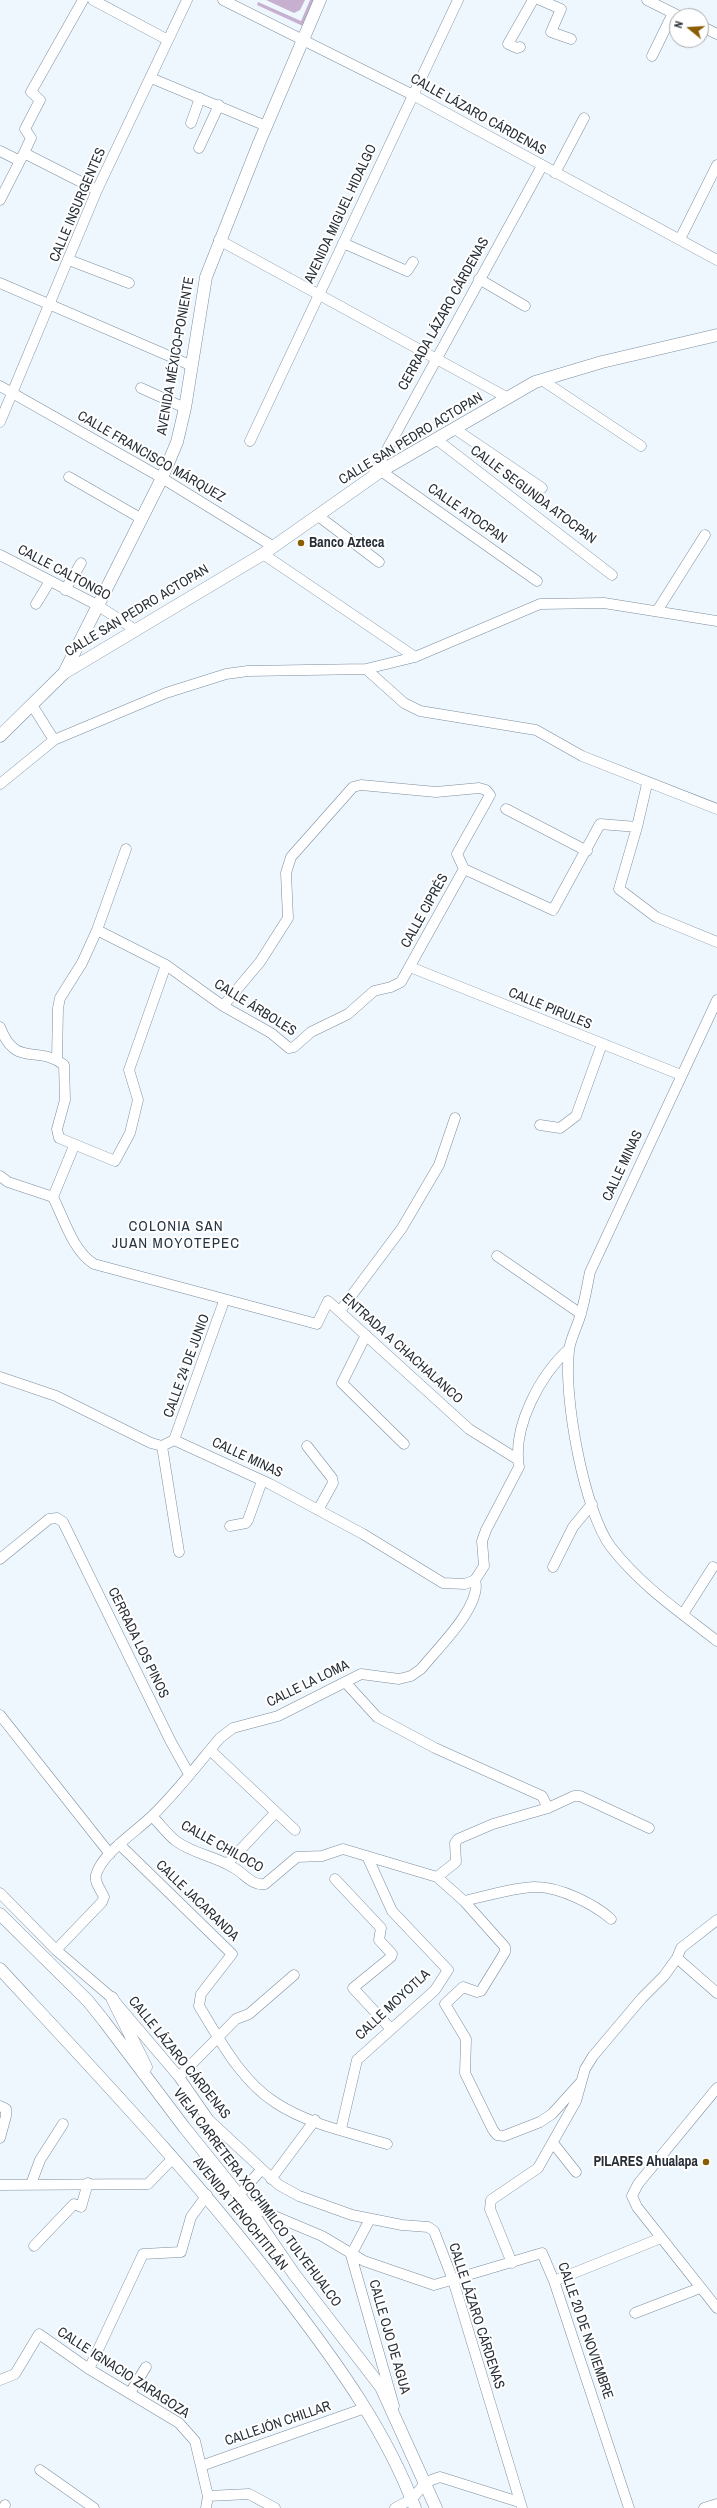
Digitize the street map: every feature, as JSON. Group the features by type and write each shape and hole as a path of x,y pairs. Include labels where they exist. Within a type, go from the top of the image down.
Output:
{"main road":[{"name":"AVENIDA MÉXICO-PONIENTE","path":"1,734 64,673 162,478 176,442 185,408 201,297 219,240 320,0"},
{"name":"CALLE SAN PEDRO ACTOPAN","path":"64,673 134,629 263,554 377,474 455,428 542,380 602,362 717,335"},
{"name":"VIEJA CARRETERA XOCHIMILCO TULYEHUALCO","path":"2,1920 88,2001 242,2200 294,2274 381,2386 426,2482 436,2508"},
{"name":"AVENIDA TENOCHTITLÁN","path":"0,1969 207,2195 240,2234 334,2360 365,2408 384,2442 414,2503"},
{"path":"112,1998 157,2090"},
{"path":"384,2442 400,2428"}],"street":[{"path":"0,200 32,137 26,134 25,130 40,100 31,92 83,0"},
{"path":"93,0 168,40"},
{"name":"CALLE INSURGENTES","path":"0,422 14,394 97,190 187,0"},
{"name":"CALLE LÁZARO CÁRDENAS","path":"223,0 413,95 717,260"},
{"name":"AVENIDA MIGUEL HIDALGO","path":"250,440 458,0"},
{"path":"520,47 517,48 508,44 533,0"},
{"path":"540,0 561,9 551,32 571,39"},
{"path":"647,0 669,11"},
{"path":"652,56 669,26"},
{"path":"151,78 219,105 266,126"},
{"path":"191,123 200,98"},
{"path":"199,148 219,105"},
{"path":"555,173 584,118"},
{"path":"0,151 22,157 97,190"},
{"path":"680,239 717,165"},
{"name":"CERRADA LÁZARO CÁRDENAS","path":"377,474 435,358 542,166"},
{"path":"219,240 508,398"},
{"path":"343,243 407,271 413,262"},
{"path":"69,260 129,283"},
{"path":"479,279 525,306"},
{"path":"0,283 50,306 190,365"},
{"path":"542,380 641,446"},
{"name":"CALLE FRANCISCO MÁRQUEZ","path":"0,386 162,478 274,547"},
{"path":"141,388 185,408"},
{"path":"455,428 542,488"},
{"name":"CALLE SEGUNDA ATOCPAN","path":"436,439 612,575"},
{"name":"CALLE ATOCPAN","path":"377,474 537,581"},
{"path":"69,478 142,519"},
{"path":"317,515 379,562"},
{"path":"657,611 705,535"},
{"path":"263,554 415,657"},
{"name":"CALLE CALTONGO","path":"0,555 65,590 97,605 134,629"},
{"path":"65,590 81,563"},
{"path":"36,604 50,582"},
{"path":"0,784 54,740 166,693 226,674 248,671 366,669 415,657 540,604 604,603 717,621"},
{"path":"366,669 412,707 420,711 536,730 582,756 648,784 717,809"},
{"path":"32,705 54,740"},
{"path":"648,784 619,889 656,917 717,942"},
{"path":"223,1006 260,962 288,918 286,873 291,857 346,792 353,787 361,785 436,792 479,788 486,790 490,795 457,854 464,869 554,910 587,851 600,824 637,827"},
{"path":"506,809 587,851"},
{"path":"57,1059 58,1008 60,998 82,962 97,930 126,848"},
{"name":"CALLE CIPRÉS","path":"410,967 464,869"},
{"name":"CALLE ÁRBOLES","path":"97,930 166,965 223,1006 265,1029 289,1048 294,1047 311,1032 348,1014 374,991 392,987 401,982 410,967"},
{"path":"0,1026 10,1047 18,1051 57,1059 64,1065 66,1100 58,1134 59,1138 74,1146 115,1161 130,1133 138,1100 129,1070 166,965"},
{"name":"CALLE PIRULES","path":"410,967 681,1075"},
{"name":"CALLE MINAS","path":"569,1349 581,1314 590,1272 717,1000"},
{"path":"540,1125 560,1128 576,1116 602,1044"},
{"path":"340,1311 402,1228 439,1165 455,1118"},
{"path":"53,1197 74,1146"},
{"path":"0,1176 8,1182 53,1197 80,1250 86,1259 94,1264 224,1301"},
{"path":"497,1256 581,1314"},
{"name":"ENTRADA A CHACHALANCO","path":"224,1301 317,1324 328,1301 469,1428 518,1459"},
{"name":"CALLE 24 DE JUNIO","path":"174,1440 224,1301"},
{"path":"366,1334 342,1383 404,1444"},
{"path":"569,1349 568,1370 574,1442 592,1504 610,1546 637,1576 717,1641"},
{"name":"CALLE LA LOMA","path":"56,1950 102,1902 104,1897 95,1878 96,1872 110,1854 119,1844 152,1816 210,1750 232,1728 278,1716 361,1674 399,1678 411,1676 421,1670 472,1604 477,1588 475,1580 484,1566 482,1541 519,1467 518,1459 522,1423 554,1362 569,1349"},
{"path":"0,1377 56,1396 151,1443 162,1446 174,1440"},
{"name":"CALLE MINAS","path":"174,1440 262,1481 318,1510 363,1534 443,1583 465,1584 475,1580"},
{"path":"162,1446 179,1552"},
{"path":"307,1446 332,1478 333,1483 318,1510"},
{"path":"230,1526 246,1523 262,1481"},
{"path":"553,1566 573,1528 592,1504"},
{"name":"CERRADA LOS PINOS","path":"0,1559 49,1519 57,1518 63,1522 171,1742 189,1774"},
{"path":"683,1614 713,1567"},
{"path":"345,1682 377,1717 435,1748 542,1796 548,1808"},
{"path":"0,1715 110,1854"},
{"path":"210,1750 294,1830"},
{"path":"438,1877 456,1862 455,1843 458,1839 493,1824 548,1808 574,1796 580,1796 649,1828"},
{"path":"227,1864 275,1813"},
{"name":"CALLE CHILOCO","path":"152,1816 175,1840 192,1850 227,1864 253,1883 260,1885 265,1884 297,1857 322,1856 343,1849 438,1877 464,1901 505,1947 505,1952 481,1991 477,1992 463,1987 445,2004"},
{"name":"CALLE JACARANDA","path":"119,1844 232,1954 198,1999 199,2006 217,2036"},
{"name":"CALLE MOYOTLA","path":"341,2129 357,2060 390,2028 434,1990 448,1970 446,1966 392,1911 366,1856"},
{"path":"335,1879 381,1928 379,1940 392,1954 391,1958 353,1988 390,2028"},
{"path":"464,1901 536,1886 576,1897 597,1906 611,1919"},
{"name":"CALLE LÁZARO CÁRDENAS","path":"0,1893 56,1950 112,1998 179,2076 209,2120 271,2179 299,2196 329,2208 370,2219 431,2228 453,2280 520,2505"},
{"path":"512,2263 489,2204 491,2200 538,2168 576,2101 580,2083 593,2056 642,1998 664,1976 677,1958 681,1948 717,1920"},
{"path":"677,1958 717,1993"},
{"path":"179,2076 217,2036 236,2019 249,2014 294,1975"},
{"path":"434,1990 445,2004 466,2039 465,2073 497,2135 504,2136 540,2122 552,2114 580,2083"},
{"path":"217,2036 253,2084 275,2103 315,2120 387,2144"},
{"path":"717,2088 638,2184 632,2196 637,2207 717,2308"},
{"path":"0,2106 6,2109 6,2116 0,2138"},
{"path":"271,2179 315,2120"},
{"path":"31,2184 40,2160 62,2124"},
{"path":"553,2143 576,2172"},
{"path":"0,2185 148,2184 173,2158"},
{"path":"261,2170 242,2200 322,2236 351,2254 434,2286 453,2280"},
{"path":"34,2246 74,2204 81,2207 88,2184"},
{"path":"89,2369 143,2254 181,2252 191,2217 207,2195"},
{"path":"351,2254 370,2219"},
{"path":"554,2281 661,2238"},
{"name":"CALLE 20 DE NOVIEMBRE","path":"453,2280 542,2253 554,2281 629,2508"},
{"name":"CALLE OJO DE AGUA","path":"351,2254 400,2428"},
{"path":"635,2313 700,2288"},
{"name":"CALLE IGNACIO ZARAGOZA","path":"0,2380 15,2374 39,2334 89,2369 179,2423 195,2441 208,2496"},
{"path":"130,2393 146,2367"},
{"name":"CALLEJÓN CHILLAR","path":"201,2466 365,2408"},
{"path":"40,2470 94,2508"},
{"path":"395,2508 414,2503 426,2482 440,2478 520,2505"},
{"path":"206,2508 208,2496 249,2494 275,2508"},
{"path":"704,2508 717,2504"}],"shaded area":[{"path":"266,0 305,0 300,10 294,13"},
{"path":"310,0 314,0 303,26 257,5 258,2 301,21"}],"place":[{"name":"Banco Azteca","path":"301,543"},
{"name":"PILARES Ahualapa","path":"706,2162"}],"district":[{"name":"COLONIA SAN JUAN MOYOTEPEC","path":"176,1236"}]}
